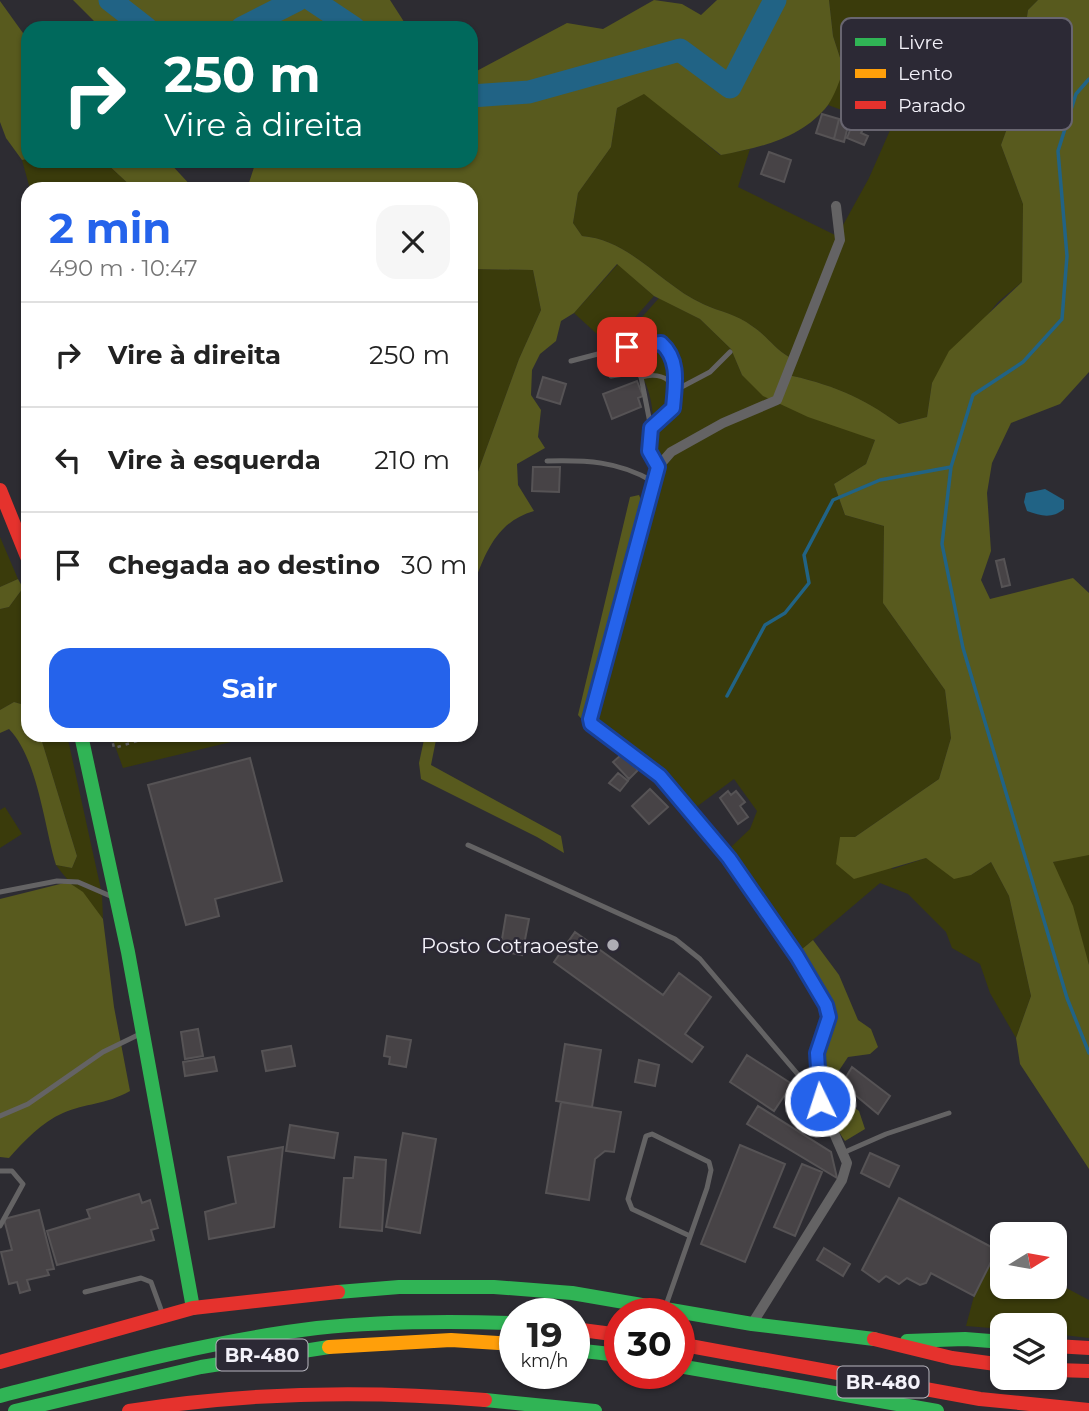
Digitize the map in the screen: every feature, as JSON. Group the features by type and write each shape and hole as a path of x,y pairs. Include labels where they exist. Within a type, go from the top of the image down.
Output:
{"main road":[{"path":"0,491 21,542"},
{"path":"83,742 118,900 193,1308"},
{"path":"0,1362 193,1308 359,1290 494,1287 572,1293 604,1299"},
{"path":"695,1314 892,1341 952,1357 990,1363"},
{"name":"BR-480","path":"0,1396 200,1345 300,1329 428,1321 499,1323"},
{"name":"BR-480","path":"15,1411 199,1366 302,1349 427,1339 499,1343"},
{"path":"892,1341 990,1341"},
{"name":"BR-480","path":"695,1347 980,1399 1089,1410"},
{"path":"1067,1347 1089,1348"},
{"name":"BR-480","path":"695,1369 937,1411"},
{"path":"1067,1370 1089,1371"},
{"path":"129,1411 229,1396 382,1392 595,1411"},
{"path":"194,1411 229,1396"}],"street":[{"path":"752,1324 842,1180 848,1163 820,1101 817,1053 829,1017 826,1005 797,956 729,858 660,776 591,724 590,719 652,481 658,467 671,452 723,423 777,400 840,240 836,206"}],"lane":[{"path":"571,361 643,342 661,343 672,352 676,369 673,408 651,428"},
{"path":"673,388 710,372 730,352"},
{"path":"611,376 629,371 637,372 641,377 651,428 649,451 658,467"},
{"path":"641,377 656,373 664,376 673,388"},
{"path":"547,461 592,460 631,468 652,481"},
{"path":"468,845 675,939 700,959 820,1101"},
{"path":"0,892 32,883 78,882 118,900"},
{"path":"0,1116 28,1104 103,1052 143,1033"},
{"path":"845,1152 886,1134 949,1113"},
{"path":"668,1298 690,1236 707,1188 712,1170 709,1162 652,1134 646,1136 628,1199 632,1209 690,1236"},
{"path":"0,1171 12,1171 23,1184 0,1226"},
{"path":"85,1292 141,1278 151,1282 163,1315"}],"path":[{"path":"113,742 114,748 134,742"}],"shaded area":[{"path":"73,0 390,0 404,21 94,21"},
{"path":"654,0 682,4 701,15 717,0 829,0 833,36 841,61 841,77 828,105 818,116 806,126 779,140 721,155 644,94 617,108 611,147 578,193 573,223 582,236 600,239 631,254 688,296 740,319 757,330 789,357 784,374 845,392 899,424 927,417 932,383 949,351 1022,282 1023,204 1001,145 1006,130 1072,130 1072,18 1027,18 1028,10 1038,0 1089,0 1089,372 1060,404 1011,423 992,463 987,493 991,551 981,580 990,599 1073,578 1089,593 1089,855 1053,862 1073,906 1089,965 1089,1169 1020,1064 1016,1038 1031,996 1009,896 991,862 971,875 954,879 926,858 854,879 836,864 840,837 855,837 939,779 951,738 945,690 883,603 884,526 845,515 834,484 866,464 875,440 808,417 763,396 742,375 731,349 700,319 654,296 617,264 574,313 561,321 556,341 540,354 532,370 531,395 541,410 538,437 545,448 517,464 518,485 534,511 521,516 500,532 486,553 478,574 478,472 519,359 541,310 533,270 478,269 478,182 249,182 254,168 478,168 478,70 567,23 603,29"},
{"path":"829,0 1038,0 1028,10 1027,18 841,18 841,61 833,36"},
{"path":"0,1 21,30 21,159 6,138 0,122"},
{"path":"841,77 841,110 828,105"},
{"path":"645,93 720,155 750,149 738,187 837,236 869,178 890,130 1006,130 1001,145 1023,204 1022,282 998,302 932,383 927,417 899,424 844,392 784,374 789,357 757,330 740,319 688,296 631,254 600,239 582,236 573,223 578,193 611,147 617,108"},
{"path":"24,168 112,168 126,182 28,182"},
{"path":"112,168 174,168 188,182 126,182"},
{"path":"618,264 654,296 610,346 574,313"},
{"path":"478,269 533,270 541,310 519,359 478,472"},
{"path":"659,298 700,319 731,349 742,375 773,399 875,440 866,464 834,484 845,515 884,526 883,603 945,690 951,738 939,779 855,837 840,837 893,869 926,858 971,875 991,862 1009,896 1031,996 1016,1038 990,993 980,964 952,948 946,932 908,894 880,883 801,950 731,847 750,829 757,811 734,779 695,808 671,781 646,759 618,740 586,724 654,453 652,409 643,378 637,369 616,371 603,357 610,353"},
{"path":"639,495 641,500 614,623 586,724 578,715 630,497"},
{"path":"0,537 18,579 0,587"},
{"path":"18,579 21,584 21,591 9,607 0,609 0,587"},
{"path":"21,591 21,704 14,702 0,710 0,609 9,607"},
{"path":"14,702 21,704 21,742 42,742 77,856 72,868 56,865 27,757 9,729 0,733 0,710"},
{"path":"42,742 69,742 102,894 103,919 56,865 72,868 77,856"},
{"path":"114,742 231,742 123,768"},
{"path":"424,742 436,742 431,765 561,836 564,853 421,779 419,763"},
{"path":"5,807 22,834 0,848 0,810"},
{"path":"1082,854 1089,855 1089,965 1053,862"},
{"path":"68,882 83,892 103,919 114,1007 130,1091 55,1117 34,1132 9,1158 0,1157 0,899"},
{"path":"813,940 839,975 858,1020 871,1029 878,1047 870,1054 848,1057 834,1078 837,1095 859,1111 865,1129 845,1141 830,1112 823,1089 822,1051 832,1013 801,950"},
{"path":"990,1264 990,1299 1067,1299 1068,1289 1089,1300 1089,1338 1067,1335 1067,1313 990,1313 990,1328 966,1326 974,1296"}],"water":[{"path":"1045,489 1064,500 1064,509 1046,516 1027,511 1024,502 1026,493"}],"building":[{"path":"822,114 839,119 834,139 816,133"},
{"path":"841,120 841,130 847,130 844,142 834,139"},
{"path":"850,130 862,130 861,133 868,136 864,145 847,138"},
{"path":"769,152 791,160 784,182 761,174"},
{"path":"543,377 566,384 560,404 537,397"},
{"path":"637,381 643,396 638,398 641,407 612,419 603,394"},
{"path":"533,467 560,467 559,492 532,491"},
{"path":"1004,559 1010,585 1002,587 996,561"},
{"path":"622,754 638,770 629,779 613,762"},
{"path":"250,758 282,881 215,899 219,916 186,925 148,785"},
{"path":"618,773 628,781 620,791 609,783"},
{"path":"650,789 668,807 649,824 632,806"},
{"path":"728,791 731,795 736,791 745,802 740,806 748,817 738,824 720,798"},
{"path":"506,915 529,919 522,955 500,951"},
{"path":"575,932 663,995 679,973 711,997 685,1034 703,1047 692,1062 554,962"},
{"path":"198,1029 203,1056 185,1059 181,1032"},
{"path":"387,1036 411,1040 406,1067 389,1064 390,1057 384,1056"},
{"path":"565,1044 601,1050 592,1107 556,1101"},
{"path":"291,1046 295,1066 266,1071 262,1051"},
{"path":"747,1055 792,1084 774,1111 730,1082"},
{"path":"214,1057 217,1071 185,1076 183,1062"},
{"path":"639,1060 659,1065 655,1086 635,1082"},
{"path":"852,1067 890,1096 878,1114 842,1084"},
{"path":"561,1102 621,1112 614,1152 605,1151 595,1159 589,1200 546,1193"},
{"path":"758,1106 831,1152 837,1178 747,1124"},
{"path":"290,1125 338,1133 334,1158 286,1151"},
{"path":"403,1133 436,1139 420,1233 386,1227"},
{"path":"740,1145 785,1164 745,1262 701,1244"},
{"path":"283,1147 274,1227 209,1239 205,1212 236,1203 228,1157"},
{"path":"870,1153 899,1166 889,1187 861,1173"},
{"path":"355,1157 386,1160 382,1231 340,1227 344,1178 353,1178"},
{"path":"802,1164 822,1172 795,1236 774,1227"},
{"path":"139,1194 142,1203 150,1200 158,1228 151,1230 154,1240 57,1265 47,1231 90,1218 87,1210"},
{"path":"899,1198 990,1246 990,1264 974,1296 931,1273 926,1283 920,1285 907,1278 899,1284 886,1276 879,1282 862,1270"},
{"path":"39,1210 54,1269 47,1270 49,1275 27,1280 30,1290 20,1293 17,1282 9,1284 1,1252 12,1250 4,1219"},
{"path":"824,1248 850,1264 843,1276 817,1260"}],"waterway":[{"path":"110,0 137,21"},
{"path":"256,21 297,0"},
{"path":"312,0 344,21"},
{"path":"478,96 529,92 680,50 730,87 775,0"},
{"path":"1072,107 1076,94 1089,79"},
{"path":"1065,130 1058,151 1067,256 1062,319 1023,362 973,395 951,467 942,544 963,648 1067,998 1089,1053"},
{"path":"727,696 765,625 785,613 809,583 804,555 833,500 880,480 951,467"}],"traffic: fast":[{"path":"83,742 128,952 193,1308"},
{"path":"338,1292 399,1287 494,1287 572,1293 752,1324 874,1339"},
{"path":"0,1396 237,1340 317,1328 391,1323 499,1323"},
{"path":"907,1341 990,1341"},
{"path":"15,1411 201,1367 329,1347"},
{"path":"590,1352 604,1353"},
{"path":"695,1369 937,1411"},
{"path":"485,1400 595,1411"}],"traffic: slow":[{"path":"329,1347 451,1340 499,1343"}],"traffic: jam":[{"path":"0,490 21,542"},
{"path":"0,1362 193,1308 338,1292"},
{"path":"590,1331 604,1333"},
{"path":"874,1339 952,1358 990,1363"},
{"path":"695,1347 980,1399 1089,1410"},
{"path":"1067,1347 1089,1348"},
{"path":"1067,1370 1089,1371"},
{"path":"129,1411 218,1400 306,1395 395,1395 485,1400"}],"place":[{"name":"Posto Cotraoeste","path":"613,945"}],"route":[{"path":"627,347 643,342 661,343 672,352 676,369 673,408 651,428 649,451 651,459 658,467 652,481 590,719 591,724 660,776 729,858 797,956 826,1005 829,1017 817,1053 820,1101"}]}
